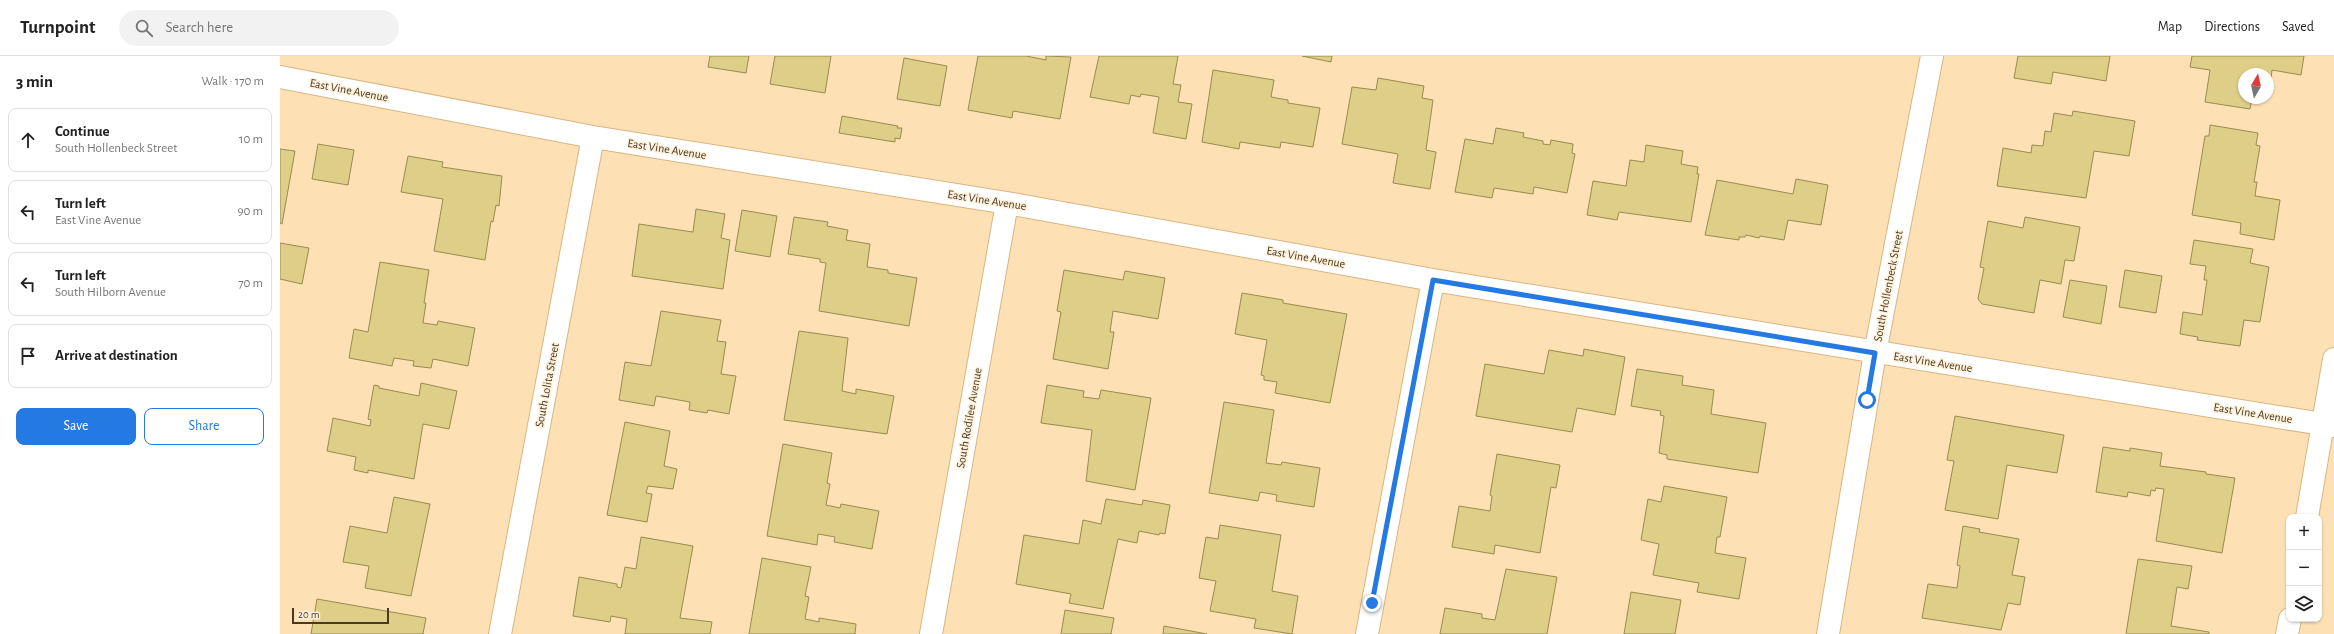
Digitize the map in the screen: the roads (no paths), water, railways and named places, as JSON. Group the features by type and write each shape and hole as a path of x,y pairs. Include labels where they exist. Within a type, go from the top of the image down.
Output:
{"street":[{"name":"South Hollenbeck Street","path":"1828,634 1875,353 1932,56"},
{"name":"East Vine Avenue","path":"280,77 593,137 1007,202 1433,280 1875,353 2328,425"},
{"name":"South Lolita Street","path":"500,634 593,137"},
{"name":"South Rodilee Avenue","path":"931,634 1007,202"},
{"path":"1367,634 1433,280"},
{"path":"2308,514 2328,425 2334,359"},
{"path":"2287,634 2289,622"}]}
